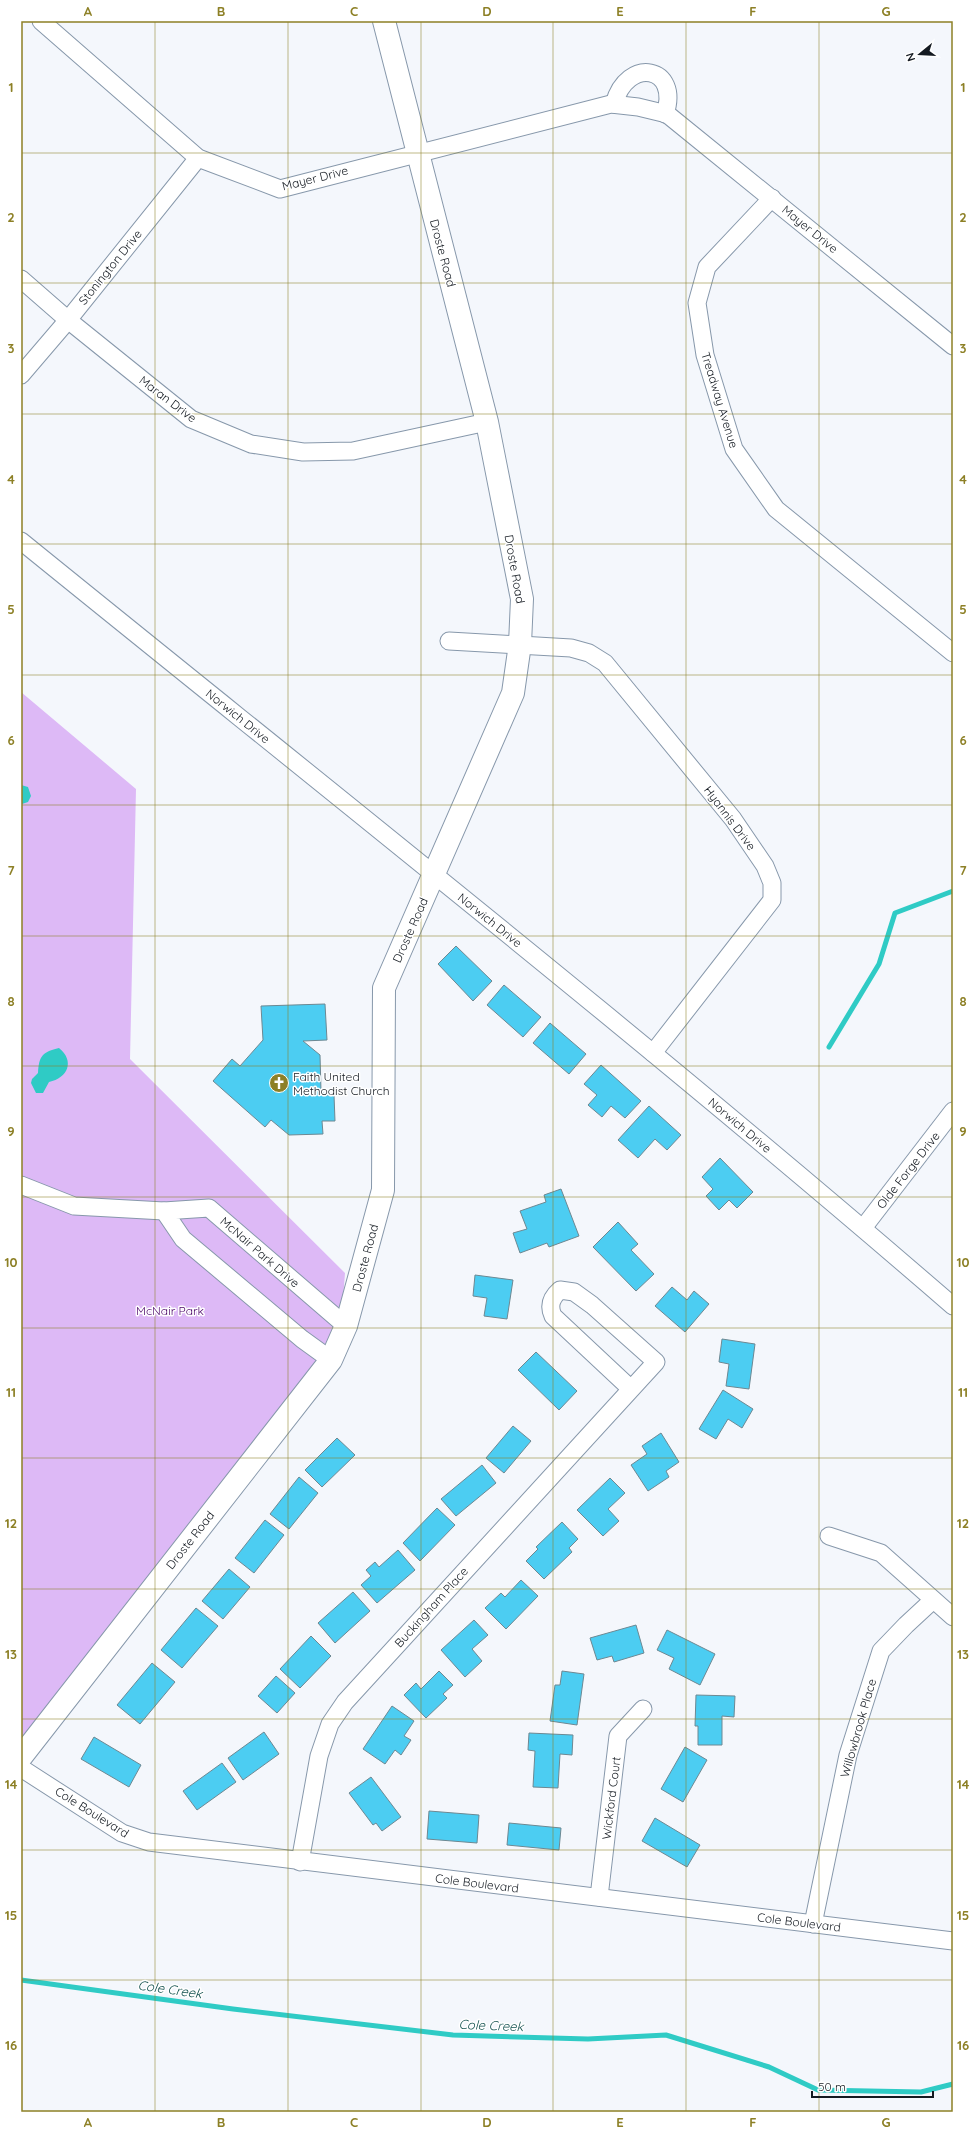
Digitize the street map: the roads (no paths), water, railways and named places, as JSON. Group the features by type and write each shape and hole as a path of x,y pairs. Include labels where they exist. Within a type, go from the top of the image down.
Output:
{"street":[{"name":"Mayer Drive","path":"41,21 198,158 280,189 417,152 614,104 638,107 666,114 772,198 953,346"},
{"name":"Droste Road","path":"21,1757 331,1360 346,1326 383,1190 384,988 435,875 513,693 520,644 522,599 487,422 384,21"},
{"path":"614,104 618,91 627,80 640,72 652,72 664,81 670,100 666,114"},
{"name":"Stonington Drive","path":"21,375 68,320 198,158"},
{"name":"Treadway Avenue","path":"772,198 707,267 697,303 705,355 734,449 776,509 953,652"},
{"name":"Maran Drive","path":"21,279 68,320 191,419 251,444 303,452 352,451 487,422"},
{"name":"Norwich Drive","path":"21,541 653,1053 863,1228 953,1306"},
{"name":"Hyannis Drive","path":"449,642 520,644 571,648 589,652 605,663 733,819 765,866 772,883 772,900 653,1053"},
{"name":"Olde Forge Drive","path":"863,1228 953,1111"},
{"name":"McNair Park Drive","path":"21,1185 74,1206 164,1211 209,1208 346,1326"},
{"path":"164,1211 183,1239 302,1339 331,1360"},
{"name":"Buckingham Place","path":"300,1862 319,1756 330,1724 345,1702 656,1362 592,1305 574,1292 560,1290 552,1296 550,1309 553,1316 631,1389"},
{"path":"829,1536 881,1554 953,1617"},
{"name":"Willowbrook Place","path":"813,1924 848,1754 882,1651 906,1625 933,1600"},
{"name":"Wickford Court","path":"599,1897 618,1736 643,1709"},
{"name":"Cole Boulevard","path":"21,1768 134,1838 149,1842 300,1862 953,1941"}],"water":[{"path":"21,785 28,787 31,796 28,802 22,804"},
{"path":"59,1048 67,1058 68,1063 65,1073 56,1080 49,1082 43,1093 36,1093 31,1083 32,1079 38,1073 41,1058 49,1051"}],"waterway":[{"path":"829,1047 879,964 895,913 953,891"},
{"name":"Cole Creek","path":"21,1980 233,2009 453,2035 588,2039 666,2035 769,2067 818,2090 921,2092 953,2084"}],"place":[{"name":"Faith United Methodist Church","path":"279,1083"}],"park label":[{"name":"McNair Park","path":"170,1310"}]}
